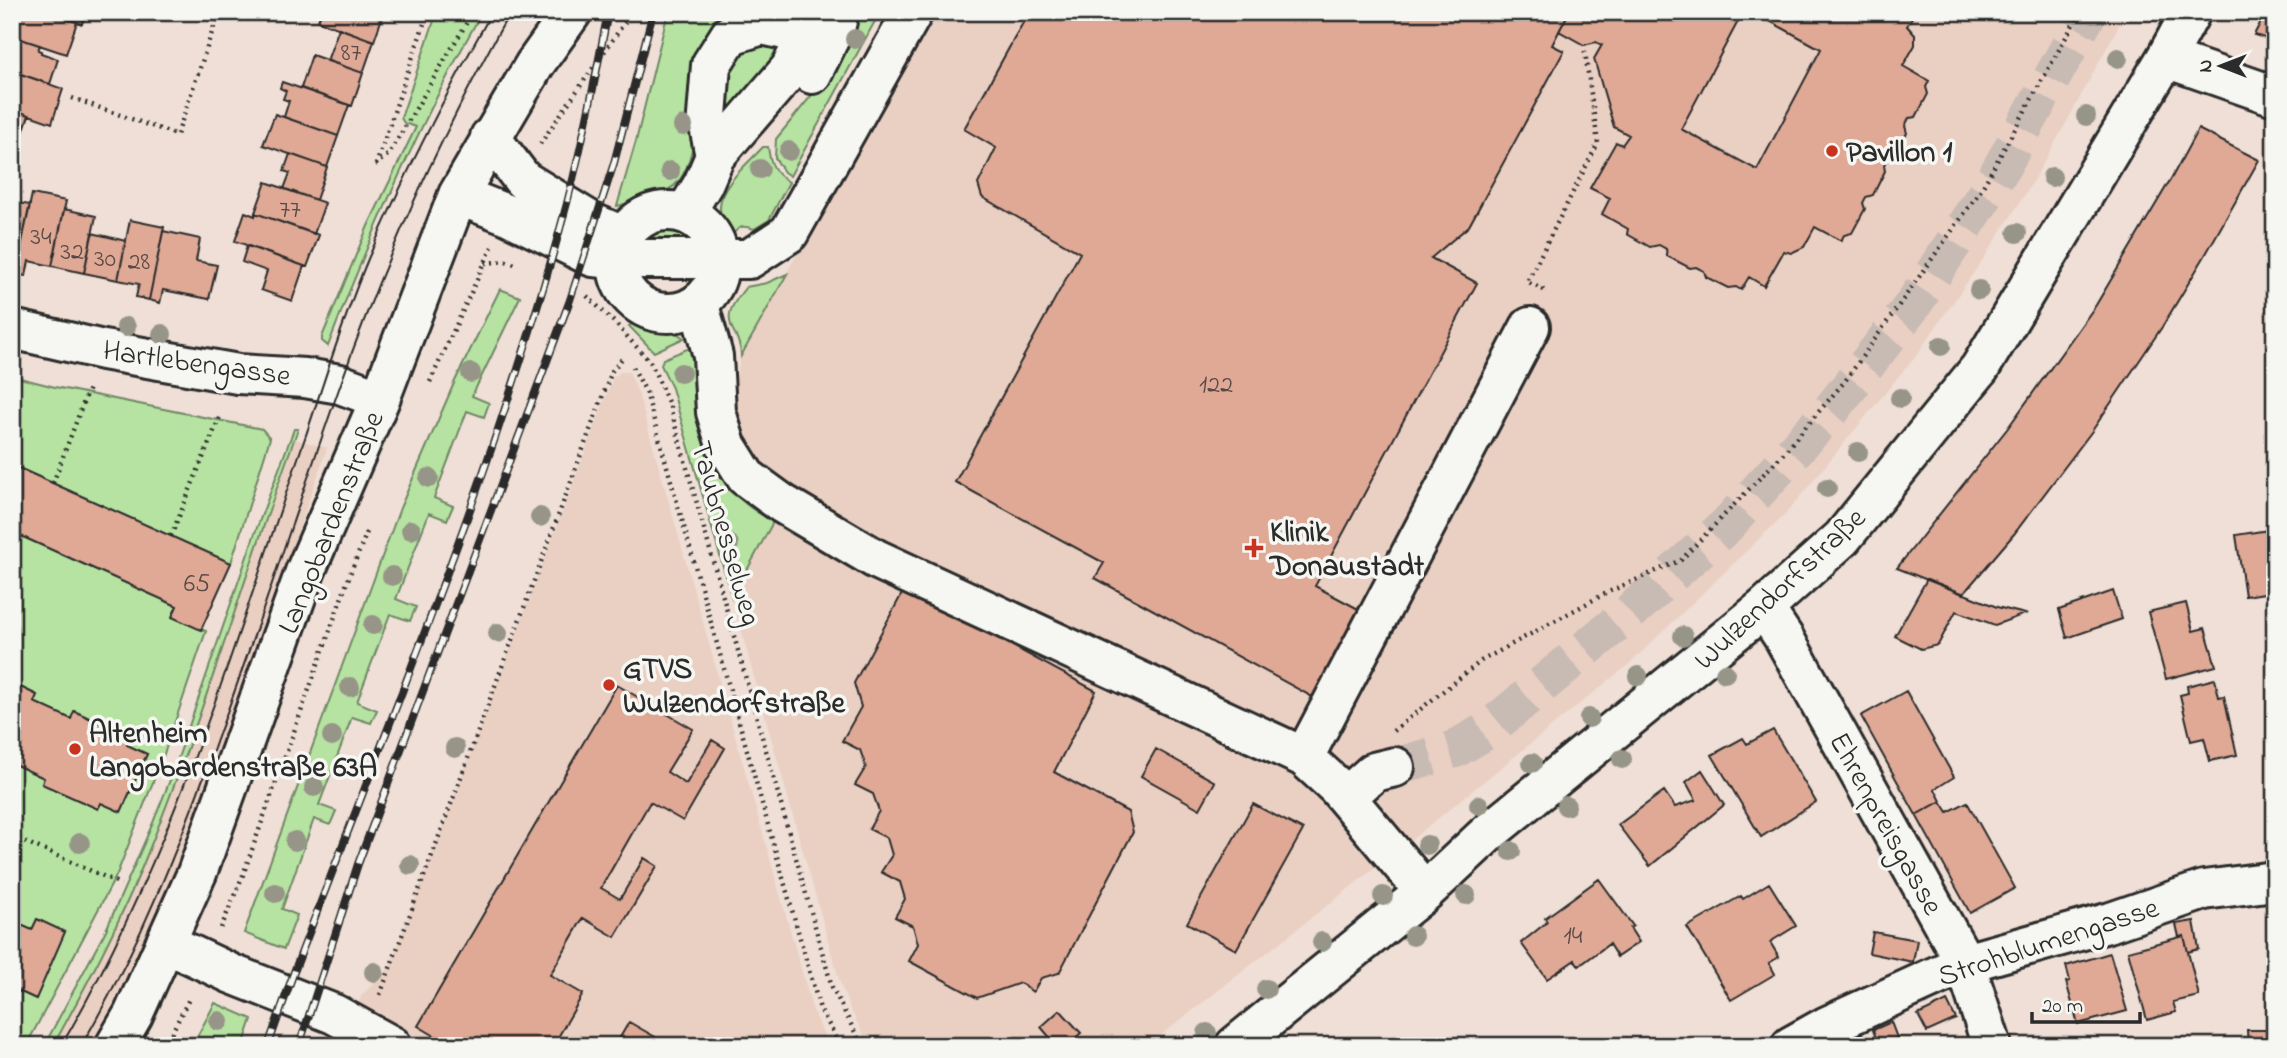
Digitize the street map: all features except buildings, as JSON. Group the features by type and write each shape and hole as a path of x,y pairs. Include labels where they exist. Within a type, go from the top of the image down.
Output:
{"street":[{"name":"Langobardenstraße","path":"115,1046 133,1015 197,873 305,572 380,399 458,194 535,64 572,12"},
{"path":"701,184 790,69 809,23 762,25 730,35 711,65 701,184 710,230 721,260 716,284 699,305 677,314 653,312 632,299 620,281 620,248 640,218 661,210 701,184 757,142 811,77 836,25 839,12"},
{"path":"458,194 506,214 593,257 620,248 721,260 749,259 789,233 913,12"},
{"name":"Wulzendorfstraße","path":"1235,1046 1425,892 1488,833 1764,608 1842,538 1980,368 2191,12"},
{"path":"2166,58 2275,96"},
{"path":"490,137 523,180 595,224 620,248"},
{"path":"699,305 713,356 716,412 726,445 746,477 783,504 877,559 1304,757 1346,797 1425,892"},
{"path":"1304,757 1530,327"},
{"name":"Hartlebengasse","path":"12,329 103,350 225,371 340,384 380,399"},
{"name":"Ehrenpreisgasse","path":"1764,608 1784,638 1965,963 1992,1046"},
{"path":"1346,797 1374,772 1393,749"},
{"name":"Strohblumengasse","path":"1791,1046 1827,1026 1965,963 2111,922 2204,890 2275,881"},
{"path":"166,943 207,963 334,1014 392,1046"}],"path":[{"path":"72,98 177,135 219,12"},
{"path":"428,12 375,165 389,154 472,12"},
{"path":"538,148 632,12"},
{"path":"1393,749 1481,661 1605,593 1681,560 1763,475 1845,381 1981,190 2080,12"},
{"path":"1530,327 1550,293 1527,282 1598,143 1584,45"},
{"path":"426,390 492,248"},
{"name":"Taubnesselweg","path":"607,316 651,363 670,407 832,987 862,1046"},
{"path":"372,992 381,995 612,372 624,356"},
{"name":"Taubnesselweg","path":"634,367 646,392 820,1009 841,1046"},
{"path":"53,483 89,388"},
{"path":"171,536 221,414"},
{"path":"165,1046 207,963 243,875 370,523"},
{"path":"12,836 121,884"}],"shaded area":[{"name":"Klinik Donaustadt","path":"930,12 2126,12 2029,188 1917,354 1789,510 1628,665 1416,836 1147,1046 870,1046 849,1007 838,976 732,598 792,486 759,463 745,442 734,413 735,382 741,356"},
{"name":"GTVS Wulzendorfstraße","path":"620,372 629,372 638,393 813,1011 829,1046 346,1046 361,996 389,968 613,378"},
{"path":"295,439 327,448 203,806 154,922 91,1046 53,1046 103,953 146,858"}],"green space":[{"path":"437,12 482,12 399,176 328,346 322,341 322,337 368,226 416,127 404,123 401,118"},
{"path":"668,12 801,12 746,17 677,183 661,192 645,194 617,206 636,141"},
{"path":"852,12 880,12 790,176 775,158 776,139 816,90"},
{"path":"740,43 780,44 783,59 716,124 714,88"},
{"path":"763,147 768,147 774,167 789,182 769,220 754,229 743,227 734,233 724,222 720,210 721,199 735,176"},
{"path":"664,224 685,229 701,243 632,246 645,231"},
{"path":"787,274 741,356 740,345 731,327 731,309 746,287 767,283"},
{"path":"500,289 520,297 472,396 489,403 484,417 467,411 434,498 453,506 447,520 429,513 396,599 416,607 410,621 390,614 357,702 377,710 371,723 352,717 319,805 336,811 330,825 314,819 282,909 297,915 284,949 244,933 400,508 455,381"},
{"path":"632,324 670,329 684,338 654,352 629,326"},
{"path":"692,347 696,361 697,420 711,460 736,495 773,522 732,598 672,388 661,365 663,359"},
{"path":"12,376 262,429 270,438 231,563 12,465"},
{"path":"294,429 298,429 187,749 137,880 53,1046 44,1046 106,930 152,825 174,770 255,533"},
{"path":"12,532 177,606 173,617 206,631 164,754 117,874 26,1046 12,1046 12,988 35,999 37,919 32,930 12,921 12,763 44,778 42,784 98,809 101,803 121,812 147,754 127,745 130,737 75,711 71,719 34,702 37,695 12,683"},
{"path":"215,1003 252,1019 243,1046 192,1046"}],"tunnel":[{"path":"1395,767 1455,749 1486,731 1629,613 1727,525 1832,409 1912,306 1991,186 2089,12"}],"tram line":[{"path":"61,1046 101,974 169,824 226,669 343,324 368,259 427,134 492,12"},
{"path":"81,1046 140,933 189,817 376,290 439,149 510,12"}],"railway":[{"path":"268,1046 436,604 502,418 567,202 608,12"},
{"path":"299,1046 358,864 570,300 614,163 653,12"}],"place":[{"name":"Pavillon 1","path":"1832,151"},
{"name":"Klinik Donaustadt","path":"1254,548"},
{"name":"GTVS Wulzendorfstraße","path":"609,685"},
{"name":"Altenheim Langobardenstraße 63A","path":"75,749"}]}
